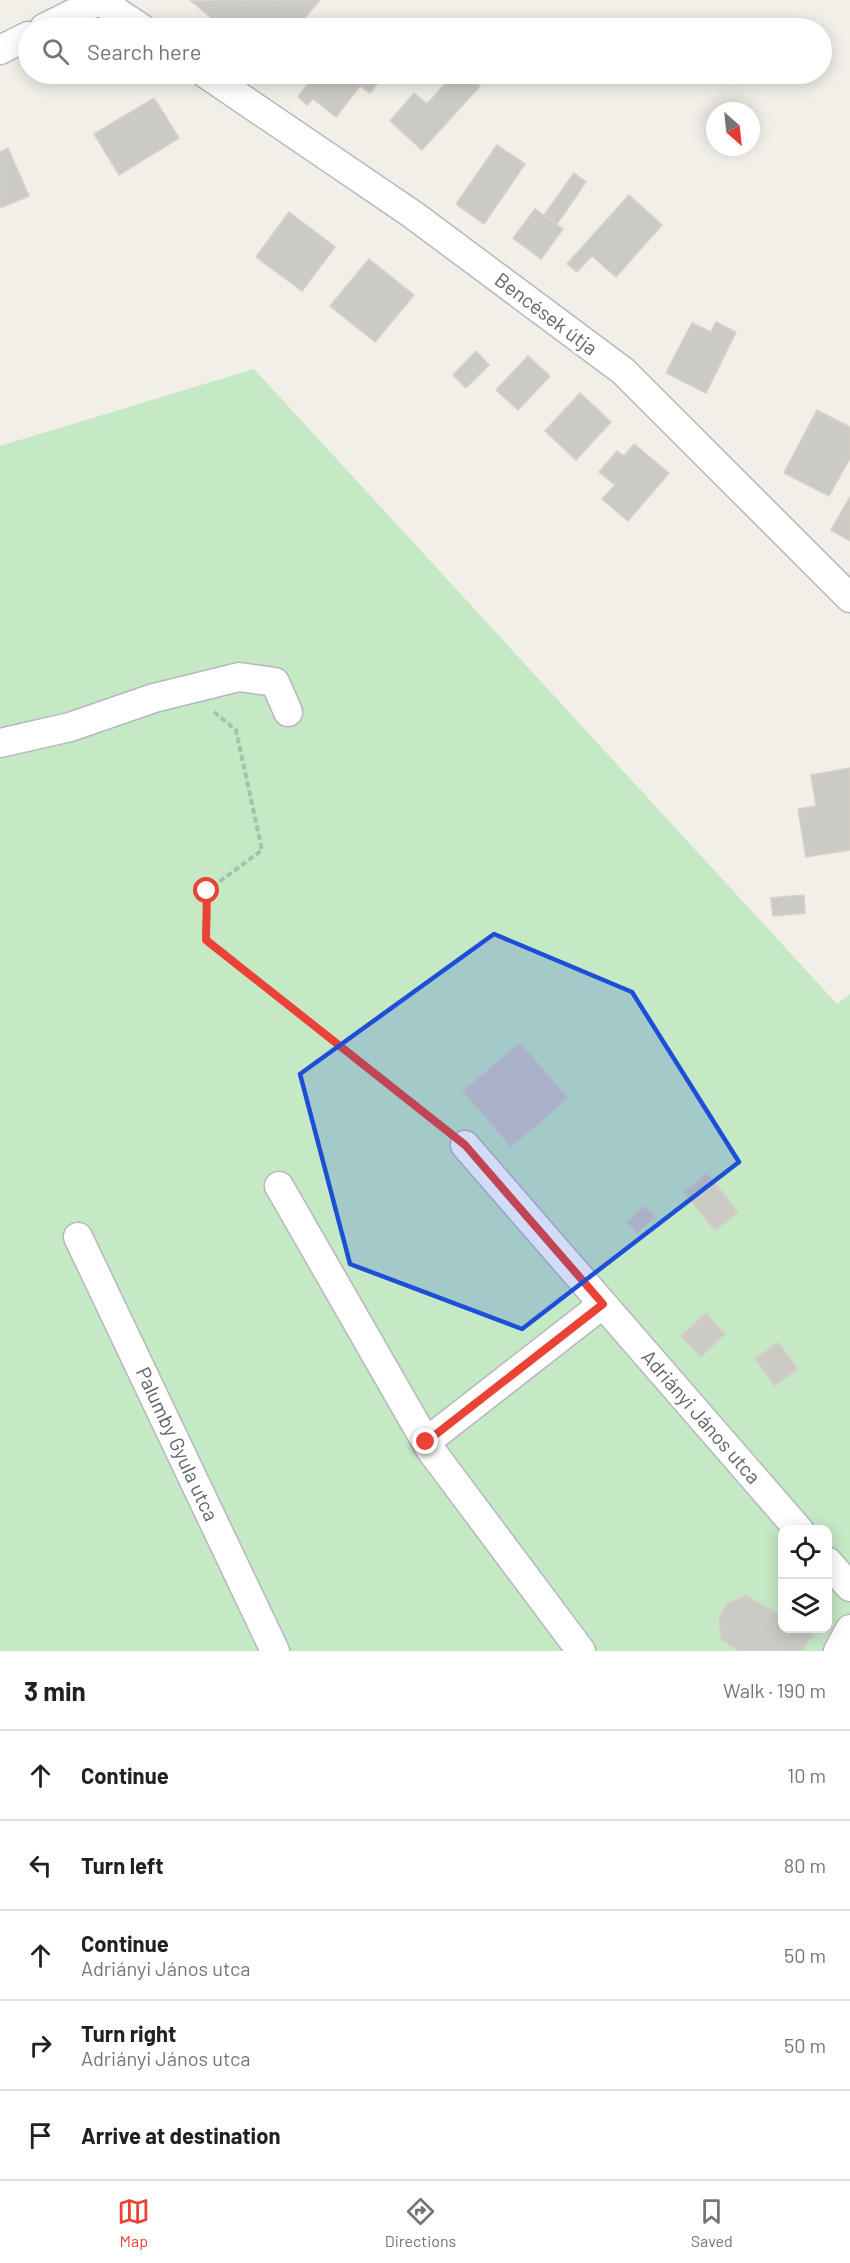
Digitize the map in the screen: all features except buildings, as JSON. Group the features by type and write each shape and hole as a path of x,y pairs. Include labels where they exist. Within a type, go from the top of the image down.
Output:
{"street":[{"path":"64,18 99,0 126,18"},
{"path":"0,50 18,41"},
{"name":"Bencések útja","path":"221,84 412,214 623,371 850,598"},
{"path":"0,743 70,728 154,698 240,677 274,682 288,712"},
{"name":"Adriányi János utca","path":"465,1145 796,1525"},
{"path":"279,1186 426,1442 581,1651"},
{"name":"Palumby Gyula utca","path":"78,1237 275,1651"},
{"path":"426,1442 603,1304"},
{"path":"832,1567 850,1587"},
{"path":"838,1651 850,1629"}],"path":[{"path":"187,690 236,730 262,850 207,891 206,940 465,1145"}],"highlighted area":[{"path":"494,934 632,992 739,1162 522,1329 350,1264 300,1074"}],"green space":[{"path":"254,369 837,1004 850,994 850,1651 0,1651 0,446"}],"route":[{"path":"207,891 206,940 465,1145 603,1304 426,1442"}]}
